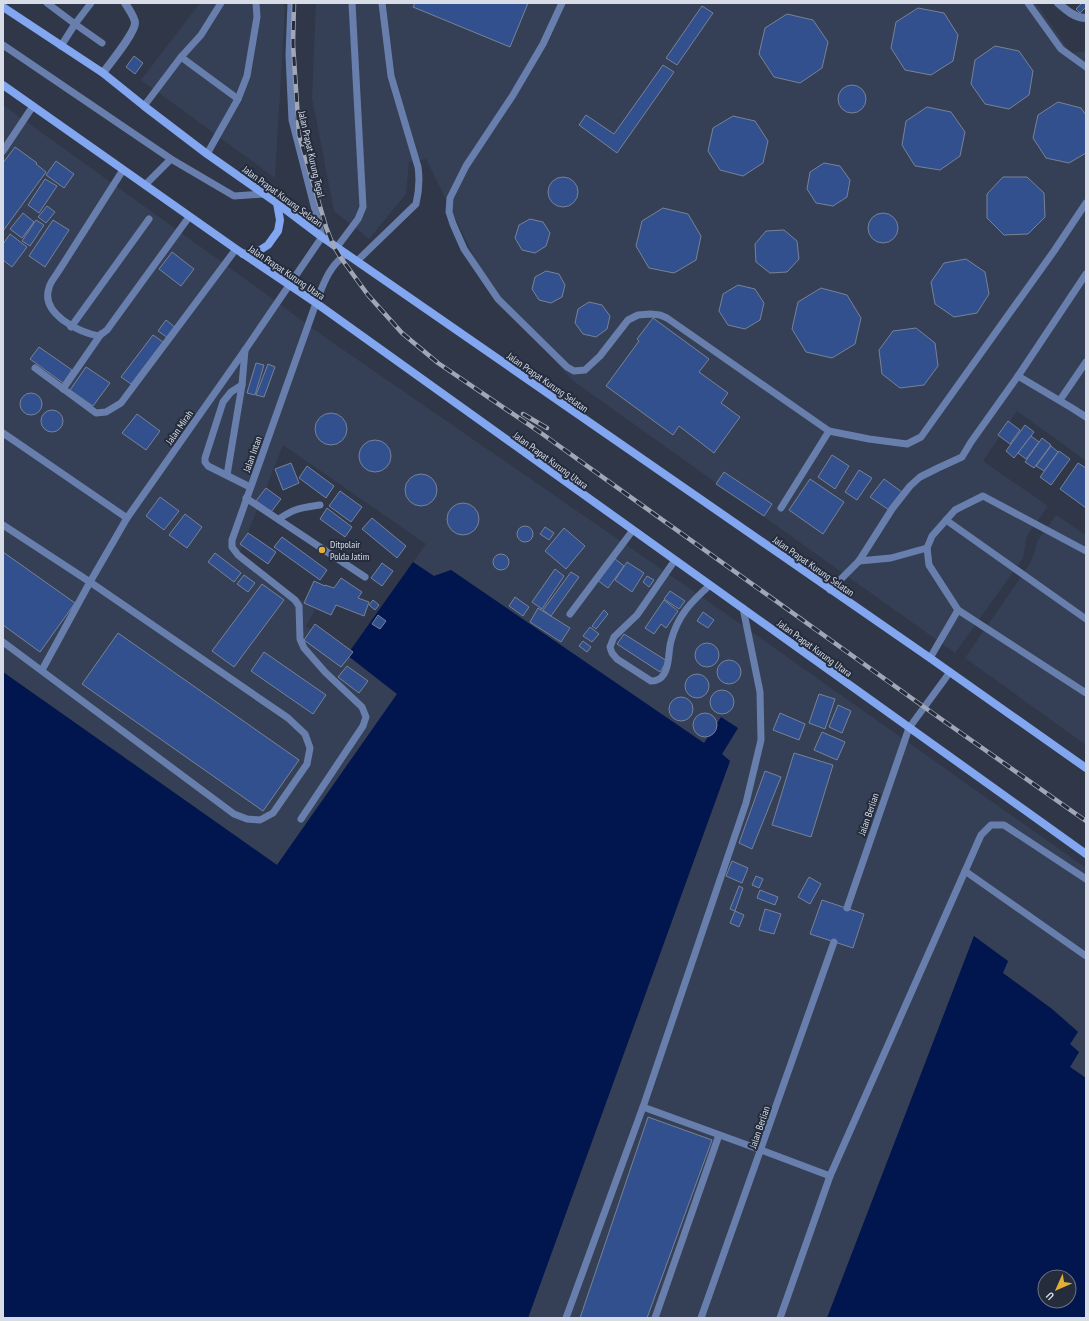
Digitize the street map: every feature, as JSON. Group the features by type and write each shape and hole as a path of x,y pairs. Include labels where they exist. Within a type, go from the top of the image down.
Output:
{"street":[{"path":"103,73 130,36 135,24 134,19 125,3"},
{"path":"1058,3 1068,12 1086,18"},
{"name":"Jalan Prapat Kurung Selatan","path":"3,7 103,73 207,154 277,203 322,237 930,658 1086,768"},
{"name":"Jalan Prapat Kurung Utara","path":"3,85 239,252 316,304 1086,854"},
{"path":"239,252 257,252 268,245 278,231 280,220 277,203"}],"lane":[{"path":"47,3 102,43"},
{"path":"61,46 91,3"},
{"path":"144,106 181,57 201,35 221,3"},
{"path":"207,154 238,99 248,76 257,17 256,3"},
{"name":"Jalan Prapat Kurung Tegal","path":"291,3 289,55 292,120 322,237"},
{"path":"337,247 358,219 363,207 352,3"},
{"path":"357,261 416,204 419,194 420,180 418,167 391,76 382,3"},
{"path":"562,3 544,44 513,95 466,166 450,198 449,212 464,249 498,299 567,367 574,371 585,370 600,356 628,320 638,315 660,315 667,318 828,431 869,439 908,444 921,437 1054,252 1086,203"},
{"path":"1028,3 1060,49 1086,67"},
{"path":"3,44 171,159 234,196 264,194"},
{"path":"181,57 238,99"},
{"path":"3,151 33,106"},
{"path":"145,185 171,159"},
{"path":"124,170 48,289 49,302 56,314 71,327 88,334 99,336 107,330 190,217"},
{"path":"71,327 149,219"},
{"name":"Jalan Mirah","path":"42,670 127,518 322,237"},
{"path":"35,368 96,413 106,412 120,403 239,252"},
{"name":"Jalan Intan","path":"302,820 364,726 366,717 362,707 325,672 304,648 300,639 299,606 295,600 238,555 232,547 232,540 329,271 341,258 347,254"},
{"path":"830,590 859,561 892,509 910,486 920,477 962,457 1086,274"},
{"path":"63,389 101,334"},
{"path":"227,475 242,386 245,350"},
{"path":"1060,400 1086,362"},
{"path":"1018,376 1086,417"},
{"path":"242,386 231,392 223,402 204,458 208,466 250,487"},
{"path":"781,508 828,431"},
{"path":"3,433 127,518"},
{"path":"1086,551 983,496 955,510 932,536 927,548 928,565 958,610 1086,693"},
{"path":"246,498 365,577"},
{"path":"279,519 289,512 299,508 320,505"},
{"path":"946,520 1086,619"},
{"path":"3,525 90,582 288,718 306,734 310,748 307,764 273,813 260,820 246,819 234,814 3,642"},
{"path":"570,614 633,530"},
{"path":"859,561 891,558 927,548"},
{"path":"675,560 637,615 614,637 610,647 612,653 617,659 652,681 657,681 667,670 671,640 683,613 689,604 710,585"},
{"path":"566,1318 643,1107 746,803 761,740 760,692 743,608"},
{"path":"930,658 958,610"},
{"name":"Jalan Berlian","path":"847,908 909,728 950,672"},
{"path":"780,1318 830,1176 981,835 991,825 1004,825 1086,880"},
{"path":"965,871 1086,956"},
{"name":"Jalan Berlian","path":"701,1318 834,942"},
{"path":"643,1107 830,1176"},
{"path":"655,1318 720,1135"}],"shaded area":[{"path":"200,3 283,3 285,7 275,178 141,80"},
{"path":"316,3 1036,3 1071,53 1086,51 1086,461 1017,411 983,461 1048,506 1027,536 1023,558 955,653 572,380 533,336 483,275 426,159 409,162 406,194 369,239 334,211 312,98"},
{"path":"3,105 319,333 725,613 1086,868 1086,1078 1070,1067 1079,1052 1070,1045 1078,1031 1052,1009 1003,973 974,936 827,1318 528,1318 730,761 722,754 738,728 704,744 451,570 434,576 413,562 426,544 283,445 239,555 315,610 306,626 347,655 397,694 277,865 3,672"},
{"path":"1056,515 1086,535 1086,745 965,658 1031,562 1038,540"},
{"path":"413,562 434,576 451,570 704,743 721,717 738,728 722,754 730,761 528,1318 3,1318 3,672 277,865 397,694 347,655"},
{"path":"974,936 1008,961 1003,973 1052,1009 1078,1032 1070,1044 1079,1052 1070,1067 1086,1078 1086,1318 827,1318"}],"building":[{"path":"415,3 528,3 510,47 413,7"},
{"path":"1082,3 1086,3 1086,7 1080,13 1076,9"},
{"path":"702,6 713,13 677,65 666,58"},
{"path":"918,8 944,13 958,35 953,61 931,75 905,70 891,48 896,22"},
{"path":"787,14 813,20 828,42 822,68 800,83 774,77 759,54 765,28"},
{"path":"995,46 1019,51 1033,71 1029,95 1009,109 985,104 971,84 975,60"},
{"path":"134,56 143,63 135,74 126,67"},
{"path":"663,65 674,72 617,153 579,125 586,115 614,134"},
{"path":"852,85 862,89 866,99 862,109 852,113 842,109 838,99 842,89"},
{"path":"1058,102 1081,108 1086,115 1086,153 1069,163 1046,158 1033,138 1038,115"},
{"path":"927,107 951,112 965,132 960,156 940,170 915,166 902,145 906,121"},
{"path":"733,116 755,121 768,141 763,163 743,176 720,170 708,151 713,128"},
{"path":"15,147 37,163 36,164 46,172 3,231 3,163"},
{"path":"56,161 74,174 64,188 46,175"},
{"path":"824,163 840,166 850,180 847,197 833,206 816,203 807,189 810,172"},
{"path":"563,177 574,181 578,192 574,203 563,207 552,203 548,192 552,181"},
{"path":"1003,177 1027,177 1044,193 1045,217 1028,234 1004,235 987,218 987,194"},
{"path":"45,179 57,186 39,213 28,205"},
{"path":"47,206 55,212 46,223 38,217"},
{"path":"663,208 688,214 701,236 696,260 674,273 649,268 636,246 642,221"},
{"path":"23,213 34,222 22,238 10,229"},
{"path":"883,213 894,217 898,228 894,239 883,243 872,239 868,228 872,217"},
{"path":"530,219 543,222 550,233 546,246 535,253 522,250 515,238 519,225"},
{"path":"36,220 44,225 30,246 22,241"},
{"path":"53,220 69,230 45,267 29,256"},
{"path":"784,230 797,241 799,259 787,272 770,273 756,262 755,244 766,231"},
{"path":"10,234 27,247 12,267 3,260 3,244"},
{"path":"172,252 194,269 181,286 159,269"},
{"path":"966,259 985,272 989,294 977,313 954,317 935,304 931,282 944,263"},
{"path":"546,271 559,274 565,285 562,297 551,303 539,300 532,289 535,277"},
{"path":"738,285 755,289 764,303 760,320 745,329 728,325 719,311 723,294"},
{"path":"821,288 847,295 861,318 855,344 832,358 806,352 792,329 798,302"},
{"path":"589,302 602,305 610,316 607,329 596,337 583,334 575,323 578,309"},
{"path":"653,318 709,359 699,372 728,393 721,403 740,417 714,453 679,426 673,435 606,386 639,341 637,339"},
{"path":"166,320 176,328 168,338 158,331"},
{"path":"916,328 935,343 938,366 924,385 900,388 882,374 879,350 893,331"},
{"path":"153,335 163,342 131,384 121,377"},
{"path":"39,347 72,370 63,383 30,359"},
{"path":"256,363 264,365 255,395 247,393"},
{"path":"268,364 275,367 264,397 256,395"},
{"path":"86,367 110,383 93,406 70,390"},
{"path":"31,393 39,396 42,404 39,412 31,415 23,412 20,404 23,396"},
{"path":"52,410 60,413 63,421 60,429 52,432 44,429 41,421 44,413"},
{"path":"328,413 334,413 344,420 347,429 346,435 340,442 334,445 328,445 318,438 315,432 315,426 322,416"},
{"path":"137,414 160,431 146,450 122,433"},
{"path":"1008,421 1020,430 1010,444 998,435"},
{"path":"1025,425 1034,432 1014,458 1006,451"},
{"path":"1031,436 1039,442 1026,459 1018,453"},
{"path":"1042,438 1051,445 1034,468 1025,462"},
{"path":"372,440 378,440 388,447 391,456 390,462 384,469 378,472 372,472 362,465 359,459 359,453 366,443"},
{"path":"1051,446 1058,452 1044,471 1036,466"},
{"path":"1059,451 1070,459 1051,485 1040,477"},
{"path":"832,455 849,466 835,489 818,477"},
{"path":"291,463 299,483 283,490 275,469"},
{"path":"1078,463 1086,468 1086,508 1060,489"},
{"path":"307,466 334,486 326,498 299,478"},
{"path":"859,470 872,478 857,500 845,492"},
{"path":"724,472 772,504 764,516 716,484"},
{"path":"418,474 424,474 434,481 437,490 436,496 430,503 424,506 418,506 408,499 405,493 405,487 412,477"},
{"path":"810,479 844,502 823,534 789,510"},
{"path":"884,479 902,492 889,510 870,497"},
{"path":"266,488 281,499 271,512 256,501"},
{"path":"340,491 362,507 351,522 329,506"},
{"path":"160,497 179,511 164,530 146,516"},
{"path":"460,503 466,503 476,510 479,519 478,525 472,532 466,535 460,535 450,528 447,522 447,516 454,506"},
{"path":"327,508 352,527 345,537 320,519"},
{"path":"185,514 202,527 187,548 169,535"},
{"path":"372,518 406,546 397,558 362,529"},
{"path":"525,526 531,528 533,534 531,540 525,542 519,540 517,534 519,528"},
{"path":"545,527 554,533 549,540 540,534"},
{"path":"564,528 585,546 566,569 545,551"},
{"path":"248,533 276,552 268,564 240,544"},
{"path":"282,537 327,570 320,580 274,547"},
{"path":"3,552 75,603 40,652 3,625"},
{"path":"215,553 241,573 234,582 208,562"},
{"path":"501,554 507,556 509,562 507,568 501,570 495,568 493,562 495,556"},
{"path":"614,558 624,566 608,588 597,580"},
{"path":"627,562 644,573 632,592 615,580"},
{"path":"382,563 393,571 382,586 371,578"},
{"path":"555,569 564,576 542,609 532,602"},
{"path":"571,572 579,577 551,616 543,610"},
{"path":"244,575 255,583 248,592 237,584"},
{"path":"647,576 654,580 649,587 643,582"},
{"path":"341,578 362,592 358,598 369,602 364,616 336,605 331,615 304,603 314,581 334,588"},
{"path":"262,584 284,600 234,667 212,651"},
{"path":"670,591 685,601 679,609 664,599"},
{"path":"515,597 529,607 523,616 509,606"},
{"path":"373,600 379,605 375,610 369,605"},
{"path":"664,600 678,611 666,628 661,624 654,634 645,628"},
{"path":"538,608 570,628 561,642 530,622"},
{"path":"604,610 608,614 596,629 592,626"},
{"path":"703,612 714,620 708,628 697,621"},
{"path":"378,615 386,621 380,629 372,624"},
{"path":"315,624 353,652 341,667 304,640"},
{"path":"590,627 599,634 592,642 583,636"},
{"path":"118,633 299,760 263,811 82,684"},
{"path":"624,634 667,661 660,672 617,644"},
{"path":"583,641 591,647 587,652 579,646"},
{"path":"707,643 716,646 719,655 716,664 707,667 698,664 695,655 698,646"},
{"path":"264,652 326,695 313,714 251,671"},
{"path":"729,660 738,663 741,672 738,681 729,684 720,681 717,672 720,663"},
{"path":"347,666 368,681 359,693 338,677"},
{"path":"697,674 706,677 709,686 706,695 697,698 688,695 685,686 688,677"},
{"path":"722,690 731,693 734,702 731,711 722,714 713,711 710,702 713,693"},
{"path":"819,694 835,699 825,729 809,723"},
{"path":"681,697 690,700 693,709 690,718 681,721 672,718 669,709 672,700"},
{"path":"838,705 851,711 842,733 829,727"},
{"path":"705,713 714,716 717,725 714,734 705,737 696,734 693,725 696,716"},
{"path":"780,713 805,724 799,740 773,730"},
{"path":"822,732 845,742 837,760 814,750"},
{"path":"794,753 833,765 811,837 772,825"},
{"path":"765,771 781,777 752,849 739,843"},
{"path":"732,861 748,868 742,883 726,876"},
{"path":"756,876 763,879 759,888 752,885"},
{"path":"809,877 821,884 810,904 798,897"},
{"path":"739,886 743,888 735,911 730,909"},
{"path":"760,890 778,897 775,905 757,898"},
{"path":"822,900 864,914 853,948 810,934"},
{"path":"765,909 781,914 774,934 759,930"},
{"path":"735,911 744,915 739,927 730,923"},
{"path":"648,1117 712,1140 647,1318 580,1318"}],"railway":[{"path":"294,3 293,44 299,135 326,227 333,245 341,258 368,295 402,333 438,363 541,433 1086,821"},
{"path":"523,414 547,428"}],"place":[{"name":"Ditpolair Polda Jatim","path":"322,550"}]}
